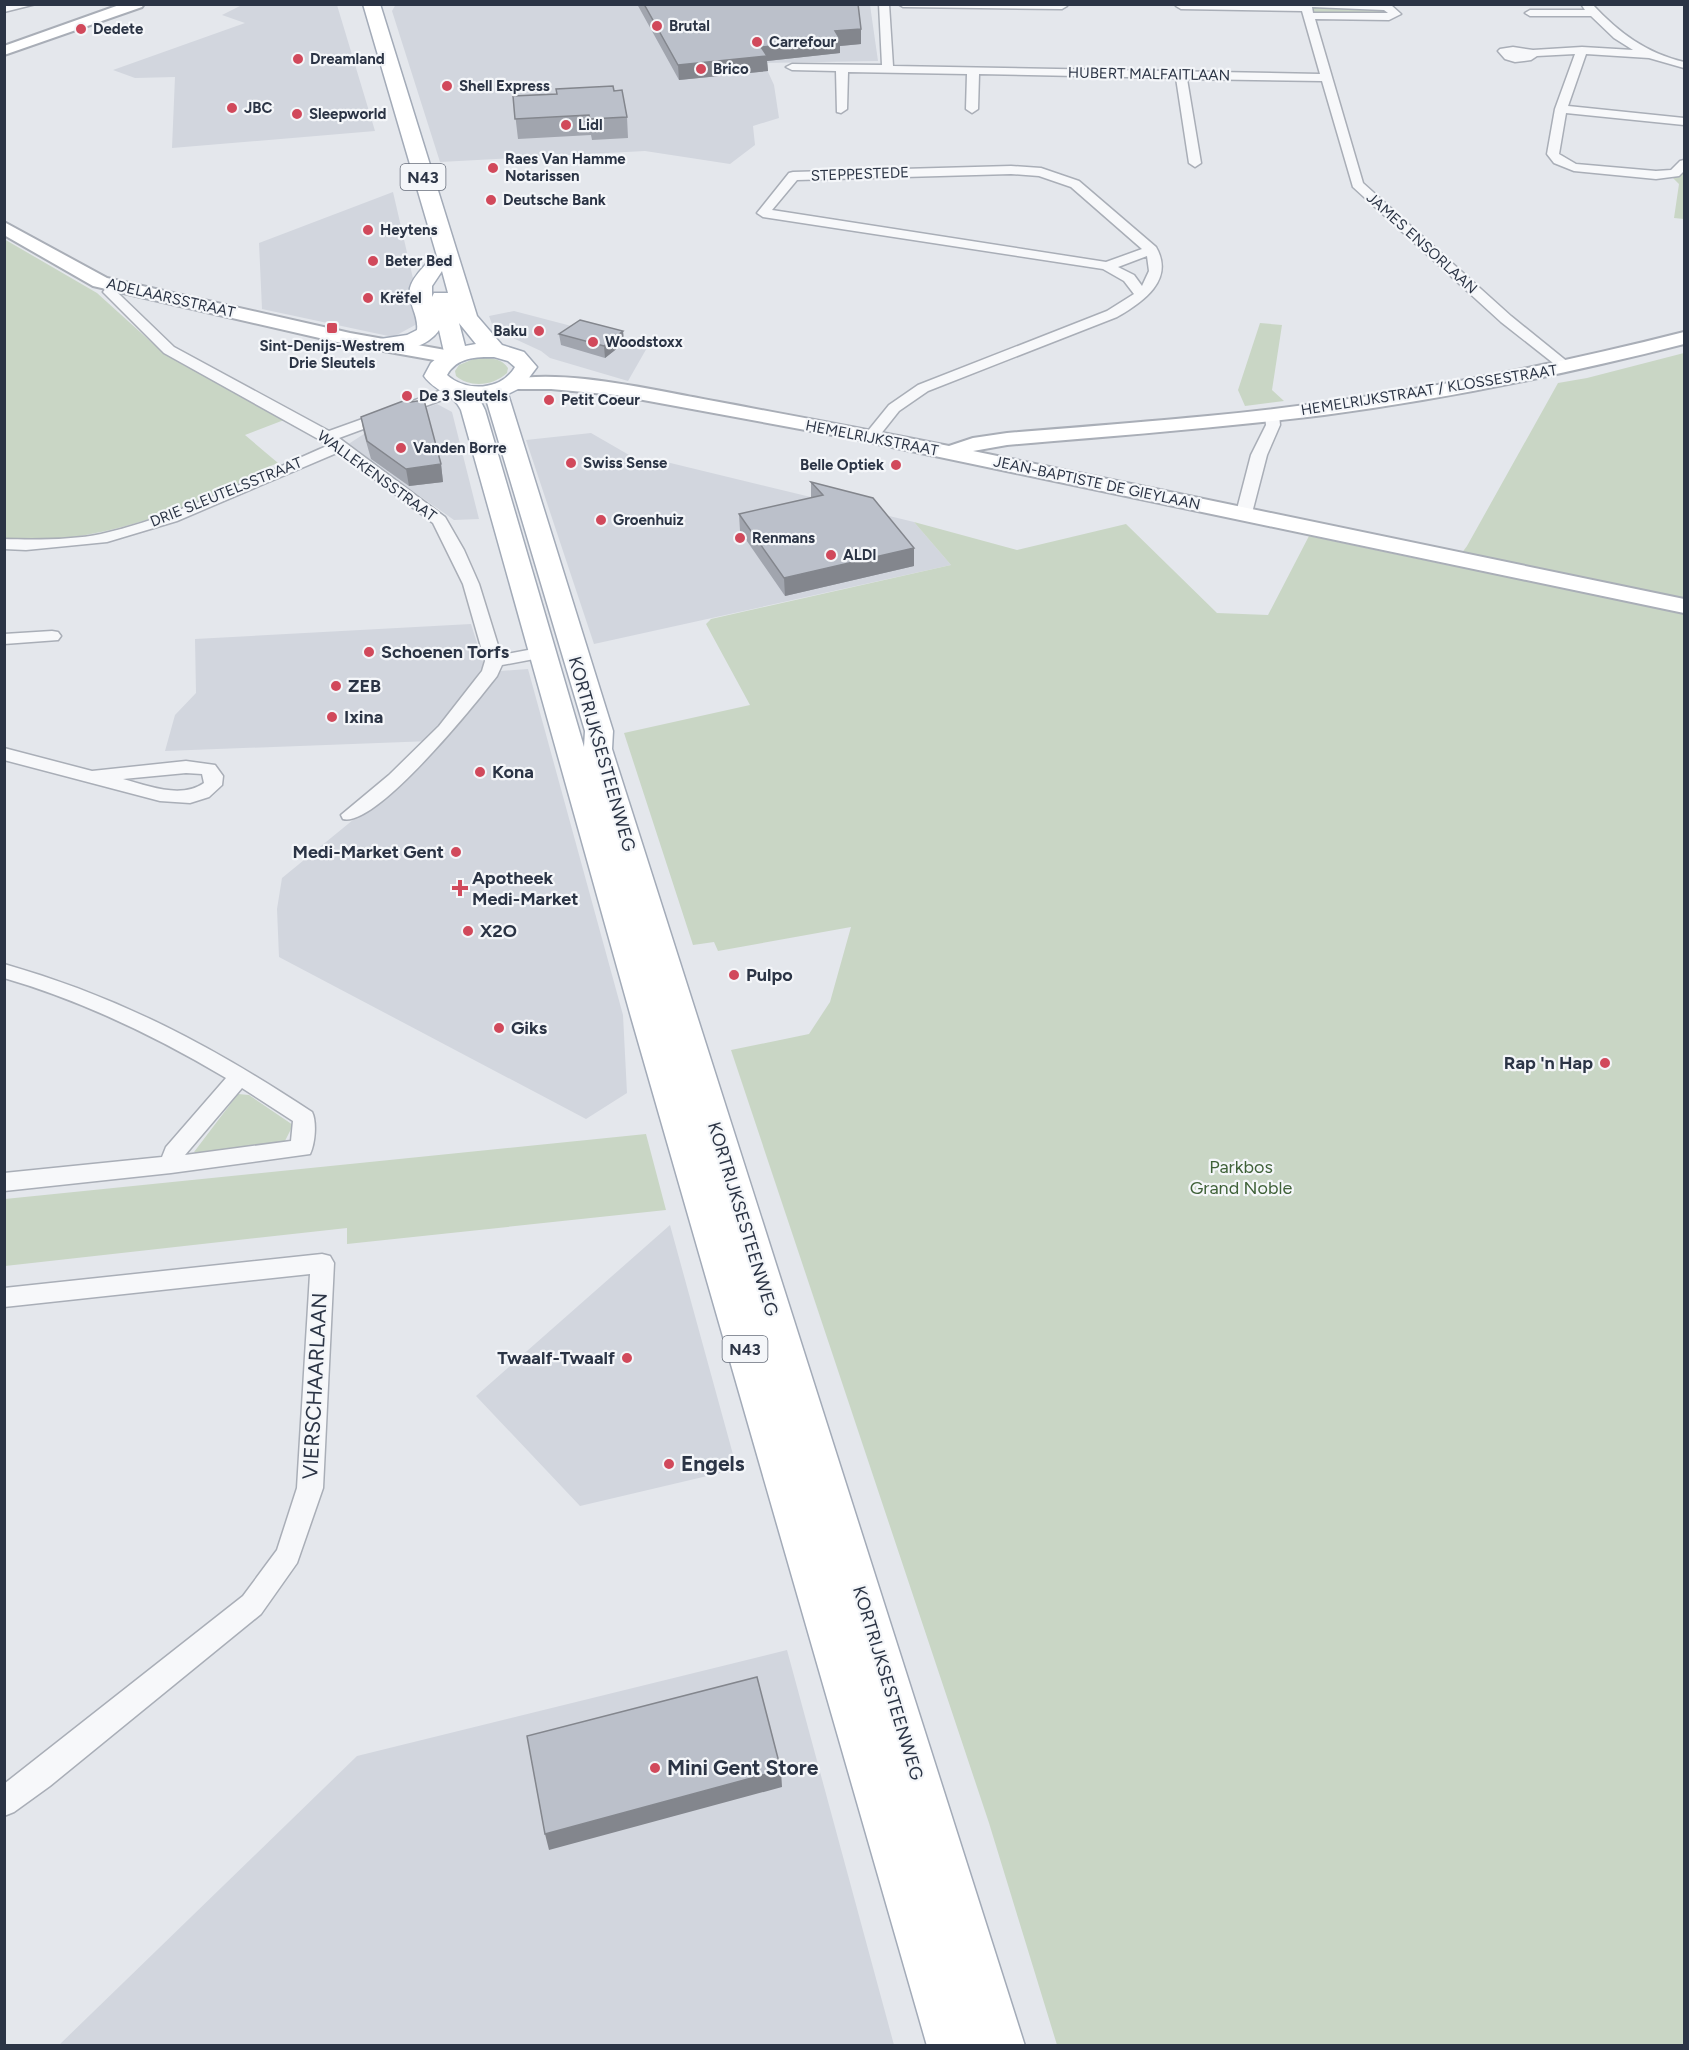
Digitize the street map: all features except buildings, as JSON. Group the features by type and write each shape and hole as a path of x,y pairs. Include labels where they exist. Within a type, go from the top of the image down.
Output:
{"main road":[{"name":"KORTRIJKSESTEENWEG","path":"372,7 433,268 453,336 454,356"},
{"name":"KORTRIJKSESTEENWEG","path":"372,7 466,315 472,326 481,378 599,731 598,749 670,988 1001,2046"},
{"path":"388,344 419,338 429,329 431,324 422,300 421,286 433,268"},
{"path":"467,351 481,378 439,366 467,351"},
{"name":"KORTRIJKSESTEENWEG","path":"481,378 468,400 473,410 544,652 653,1039 952,2046"}],"street":[{"path":"4,9 31,4"},
{"path":"4,51 137,4"},
{"path":"884,4 888,69"},
{"path":"903,4 1062,6"},
{"path":"1181,6 1387,7 1396,14 1389,17 1308,8"},
{"name":"JAMES ENSORLAAN","path":"1308,8 1325,78 1357,184 1506,319 1567,367"},
{"path":"1530,13 1589,9 1619,39 1649,55"},
{"path":"1582,50 1619,39"},
{"path":"1582,50 1561,109 1552,154 1565,164 1656,176 1675,173 1684,164"},
{"path":"1533,53 1582,50 1649,55 1684,65"},
{"name":"HUBERT MALFAITLAAN","path":"792,67 1325,78"},
{"path":"842,68 842,109"},
{"path":"972,110 973,71"},
{"path":"1182,75 1195,164"},
{"path":"1561,109 1684,122"},
{"name":"STEPPESTEDE","path":"1107,266 1151,250 1075,184 1041,172 1011,170 793,176 763,213 1107,266 1130,278 1142,294"},
{"name":"ADELAARSSTRAAT","path":"4,227 100,282 350,339 481,378"},
{"path":"871,437 894,408 923,388 1112,314 1142,294 1155,278 1157,262 1151,250"},
{"name":"WALLEKENSSTRAAT","path":"115,286 110,292 115,298 169,350 334,442 439,520 471,584 494,661"},
{"name":"HEMELRIJKSTRAAT / KLOSSESTRAAT","path":"1272,415 1432,392 1567,367 1684,338"},
{"name":"ADELAARSSTRAAT","path":"350,339 454,356"},
{"name":"HEMELRIJKSTRAAT","path":"481,378 616,389 949,453 973,444 1007,439 1272,415"},
{"name":"DRIE SLEUTELSSTRAAT","path":"4,544 26,545 101,539 171,518 334,442 481,378"},
{"path":"1244,513 1259,455 1273,425 1272,415"},
{"name":"JEAN-BAPTISTE DE GIEYLAAN","path":"949,453 1684,606"},
{"path":"4,639 52,636"},
{"path":"350,815 396,779 445,730 491,672 494,661 544,652"},
{"path":"4,754 160,795 190,797 202,793 213,785 214,776 208,769 186,767 93,777"},
{"path":"4,971 28,977 110,1006 156,1028 241,1077 304,1118 302,1148 171,1165 4,1182"},
{"path":"171,1165 174,1153 229,1087 241,1077"},
{"name":"VIERSCHAARLAAN","path":"4,1298 322,1263 310,1488 288,1555 252,1605 40,1776 4,1802"}],"shaded area":[{"path":"396,4 870,5 878,61 764,63 774,85 779,118 753,126 755,145 730,164 645,151 440,162 392,11"},
{"path":"242,5 337,5 375,131 172,148 175,77 135,78 113,70 245,23 222,15"},
{"path":"393,192 418,300 417,324 393,337 262,309 259,243"},
{"path":"514,311 648,346 628,381 550,358 541,351 502,333 492,324 489,316"},
{"path":"437,404 452,412 479,519 454,520 347,445 373,428"},
{"path":"591,433 643,463 654,459 914,522 951,565 594,644 526,440"},
{"path":"471,624 484,665 431,741 165,751 175,715 196,693 195,639"},
{"path":"528,669 623,1015 627,1093 586,1119 279,957 277,909 282,878 414,770 501,671"},
{"path":"670,1225 737,1469 580,1506 476,1396"},
{"path":"787,1650 894,2045 58,2046 357,1756"}],"green space":[{"path":"1312,8 1378,8 1384,14 1313,14"},
{"path":"1684,170 1684,219 1674,218 1679,184 1673,178"},
{"path":"4,239 97,293 160,350 284,420 245,435 278,463 268,467 272,471 175,510 110,530 76,537 5,540"},
{"path":"1260,323 1282,325 1272,390 1284,401 1245,406 1238,390"},
{"name":"Parkbos Grand Noble","path":"1684,353 1684,2045 1057,2045 989,1823 731,1050 809,1034 830,1002 851,927 718,951 714,942 693,945 624,733 750,705 706,624 711,619 951,565 914,522 1017,550 1126,524 1217,613 1268,615 1309,536 1452,566 1467,546 1558,383 1587,378"},
{"path":"476,358 502,362 508,368 507,373 495,381 482,384 468,382 456,376 455,371 459,365"},
{"path":"238,1094 249,1095 293,1125 285,1141 273,1146 203,1154 194,1152"},
{"path":"646,1134 666,1210 347,1244 347,1228 5,1266 5,1199"}],"place":[{"name":"Brutal","path":"657,26"},
{"name":"Dedete","path":"81,29"},
{"name":"Carrefour","path":"757,42"},
{"name":"Dreamland","path":"298,59"},
{"name":"Brico","path":"701,69"},
{"name":"Shell Express","path":"447,86"},
{"name":"JBC","path":"232,108"},
{"name":"Sleepworld","path":"297,114"},
{"name":"Lidl","path":"566,125"},
{"name":"Raes Van Hamme Notarissen","path":"493,168"},
{"name":"Deutsche Bank","path":"491,200"},
{"name":"Heytens","path":"368,230"},
{"name":"Beter Bed","path":"373,261"},
{"name":"Krëfel","path":"368,298"},
{"name":"Sint-Denijs-Westrem Drie Sleutels","path":"332,328"},
{"name":"Baku","path":"539,331"},
{"name":"Woodstoxx","path":"593,342"},
{"name":"De 3 Sleutels","path":"407,396"},
{"name":"Petit Coeur","path":"549,400"},
{"name":"Vanden Borre","path":"401,448"},
{"name":"Swiss Sense","path":"571,463"},
{"name":"Belle Optiek","path":"896,465"},
{"name":"Groenhuiz","path":"601,520"},
{"name":"Renmans","path":"740,538"},
{"name":"ALDI","path":"831,555"},
{"name":"Schoenen Torfs","path":"369,652"},
{"name":"ZEB","path":"336,686"},
{"name":"Ixina","path":"332,717"},
{"name":"Kona","path":"480,772"},
{"name":"Medi-Market Gent","path":"456,852"},
{"name":"Apotheek Medi-Market","path":"460,888"},
{"name":"X2O","path":"468,931"},
{"name":"Pulpo","path":"734,975"},
{"name":"Giks","path":"499,1028"},
{"name":"Rap 'n Hap","path":"1605,1063"},
{"name":"Twaalf-Twaalf","path":"627,1358"},
{"name":"Engels","path":"669,1464"},
{"name":"Mini Gent Store","path":"655,1768"}]}
